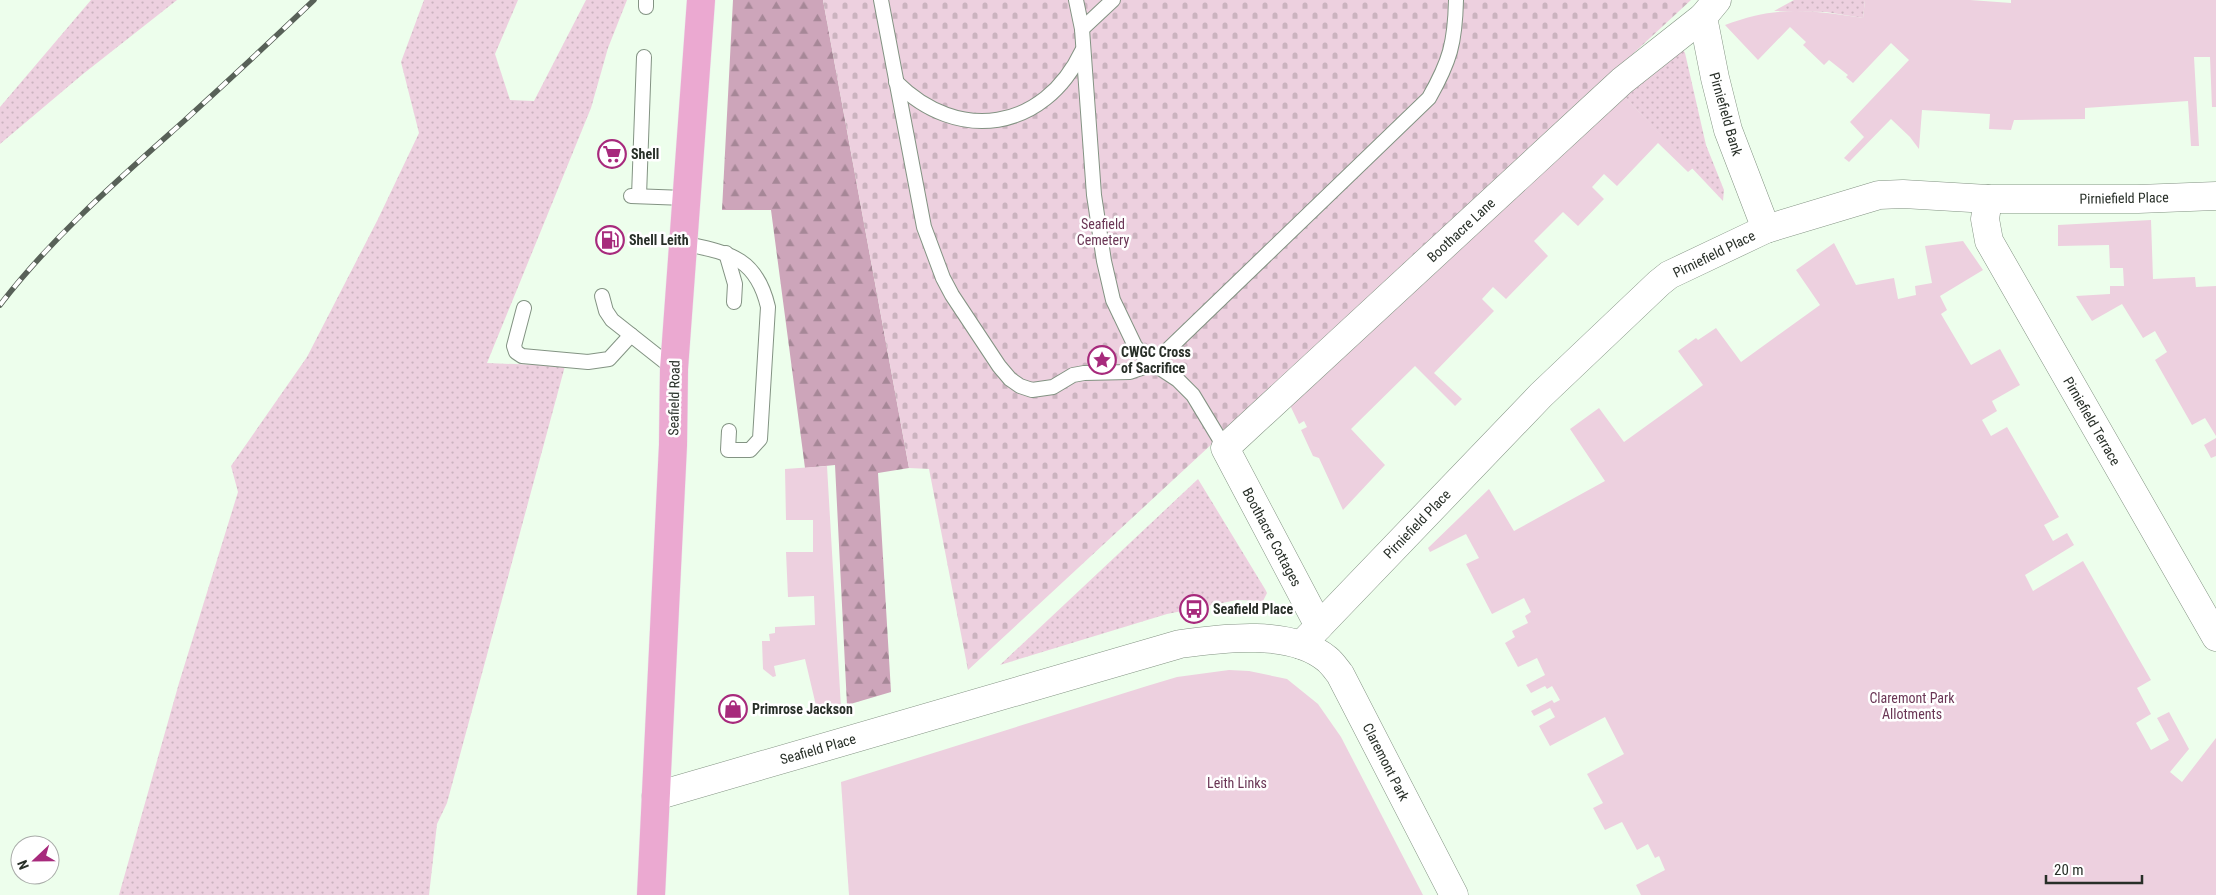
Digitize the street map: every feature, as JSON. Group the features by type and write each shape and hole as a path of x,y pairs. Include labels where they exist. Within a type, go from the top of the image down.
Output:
{"main road":[{"name":"Seafield Road","path":"651,895 673,445 674,368 701,0"}],"street":[{"name":"Pirniefield Bank","path":"1710,8 1715,78 1728,130 1766,228"},
{"name":"Boothacre Lane","path":"1225,448 1622,81 1710,8"},
{"name":"Pirniefield Place","path":"1310,635 1541,395 1669,275 1766,228 1879,195 1903,194 1988,199 2216,196"},
{"name":"Pirniefield Terrace","path":"1988,199 1985,224 1989,241 2216,638"},
{"name":"Boothacre Cottages","path":"1225,448 1310,635"},
{"name":"Seafield Place","path":"656,796 1180,644 1210,640 1310,635"},
{"name":"Claremont Park","path":"1310,635 1312,649 1328,660 1344,681 1454,895"}],"lane":[{"path":"881,0 918,200 932,252 952,296 974,331 1010,379 1020,386 1032,390 1044,390 1073,375 1094,372 1130,372 1153,364 1429,98 1439,80 1451,50 1455,34 1456,0"},
{"path":"1076,0 1082,29 1082,50 1094,195 1104,261 1113,300 1135,346 1153,364 1178,380 1193,395 1225,448"},
{"path":"1082,29 1113,0"},
{"path":"896,82 925,106 942,114 960,119 998,120 1016,115 1049,96 1063,83 1074,67 1082,50"},
{"path":"644,57 634,196 685,198"},
{"path":"682,243 726,253 753,271 764,290 768,307 760,438 750,450 728,450 728,430"},
{"path":"726,253 735,284 734,302"},
{"path":"602,296 606,310 612,320 674,368"},
{"path":"524,308 514,346 516,352 522,356 588,362 609,359 631,335"}],"green space":[{"path":"91,0 177,0 83,74 0,144 0,107"},
{"path":"424,0 518,0 495,54 510,100 534,101 586,0 627,0 608,48 591,108 487,363 565,366 447,803 437,824 429,895 119,895 179,683 238,492 231,466 307,357 378,219 419,133 401,62"},
{"path":"733,0 823,0 909,468 878,473 891,692 847,705 835,465 805,468 771,210 722,210"},
{"name":"Seafield Cemetery","path":"823,0 1691,0 968,670 929,469 909,468"},
{"path":"1794,0 1865,0 1863,18 1826,12 1774,11"},
{"path":"1865,0 1970,0 2011,3 2011,0 2216,0 2216,107 2212,107 2210,57 2194,57 2199,146 2191,146 2188,101 2085,108 2085,119 2014,120 2011,130 1989,129 1990,114 1922,110 1919,149 1910,137 1891,119 1849,162 1844,158 1864,137 1850,122 1909,60 1891,43 1853,83 1846,77 1848,75 1829,60 1824,65 1803,45 1806,42 1790,27 1758,60 1725,25 1761,14 1793,11 1809,11 1863,18"},
{"path":"1682,48 1685,53 1706,145 1724,190 1723,201 1622,94"},
{"path":"1622,94 1693,168 1688,172 1658,143 1617,186 1604,174 1592,187 1604,199 1578,226 1563,212 1534,241 1548,256 1506,299 1493,287 1482,299 1494,311 1434,373 1462,399 1455,406 1415,366 1351,429 1385,465 1343,510 1319,458 1313,456 1301,430 1307,427 1304,421 1299,424 1289,403"},
{"path":"2151,220 2153,279 2195,277 2196,287 2216,286 2216,436 2205,418 2192,425 2155,360 2167,352 2155,331 2143,338 2122,304 2092,321 2076,296 2110,294 2110,286 2124,286 2123,268 2110,268 2109,245 2058,246 2058,225"},
{"name":"Claremont Park Allotments","path":"1963,241 1983,270 1940,296 1947,310 1941,314 1971,365 2000,349 2020,385 1992,401 1997,411 1982,420 1991,436 2007,427 2059,517 2044,525 2053,541 2067,533 2074,545 2025,575 2033,591 2083,561 2151,680 2137,688 2151,714 2136,723 2151,750 2169,740 2157,718 2169,712 2189,749 2170,772 2182,782 2216,738 2216,895 1641,895 1636,885 1665,870 1659,856 1655,858 1648,844 1637,850 1622,822 1605,830 1593,808 1603,803 1587,774 1624,754 1605,717 1550,746 1539,726 1555,717 1550,708 1534,716 1531,711 1552,700 1554,703 1560,700 1552,686 1547,689 1545,686 1531,693 1526,685 1545,675 1537,658 1518,667 1505,643 1515,637 1512,631 1528,623 1525,616 1531,612 1524,598 1492,614 1466,564 1479,558 1466,534 1430,552 1428,548 1489,489 1514,531 1605,481 1570,429 1599,408 1624,442 1703,385 1678,351 1696,338 1698,340 1716,328 1741,362 1820,305 1796,270 1834,243 1856,285 1894,278 1898,299 1916,295 1915,286 1932,283 1925,246"},
{"path":"2216,438 2216,456 2211,458 2204,445"},
{"path":"827,466 841,708 818,714 805,659 774,666 776,676 773,677 763,669 762,641 770,641 769,634 775,633 775,627 815,625 814,596 788,597 786,552 813,552 813,520 786,520 785,469"},
{"path":"1198,479 1265,589 1267,593 1263,601 1237,600 1167,614 1000,665"},
{"name":"Leith Links","path":"1229,670 1249,671 1287,679 1318,704 1341,737 1423,895 849,895 841,782 1177,677"}],"railway":[{"path":"0,305 64,232 314,0"}],"place":[{"name":"Shell","path":"612,154"},
{"name":"Shell Leith","path":"610,240"},
{"name":"CWGC Cross of Sacrifice","path":"1102,360"},
{"name":"Seafield Place","path":"1194,609"},
{"name":"Primrose Jackson","path":"733,709"}]}
